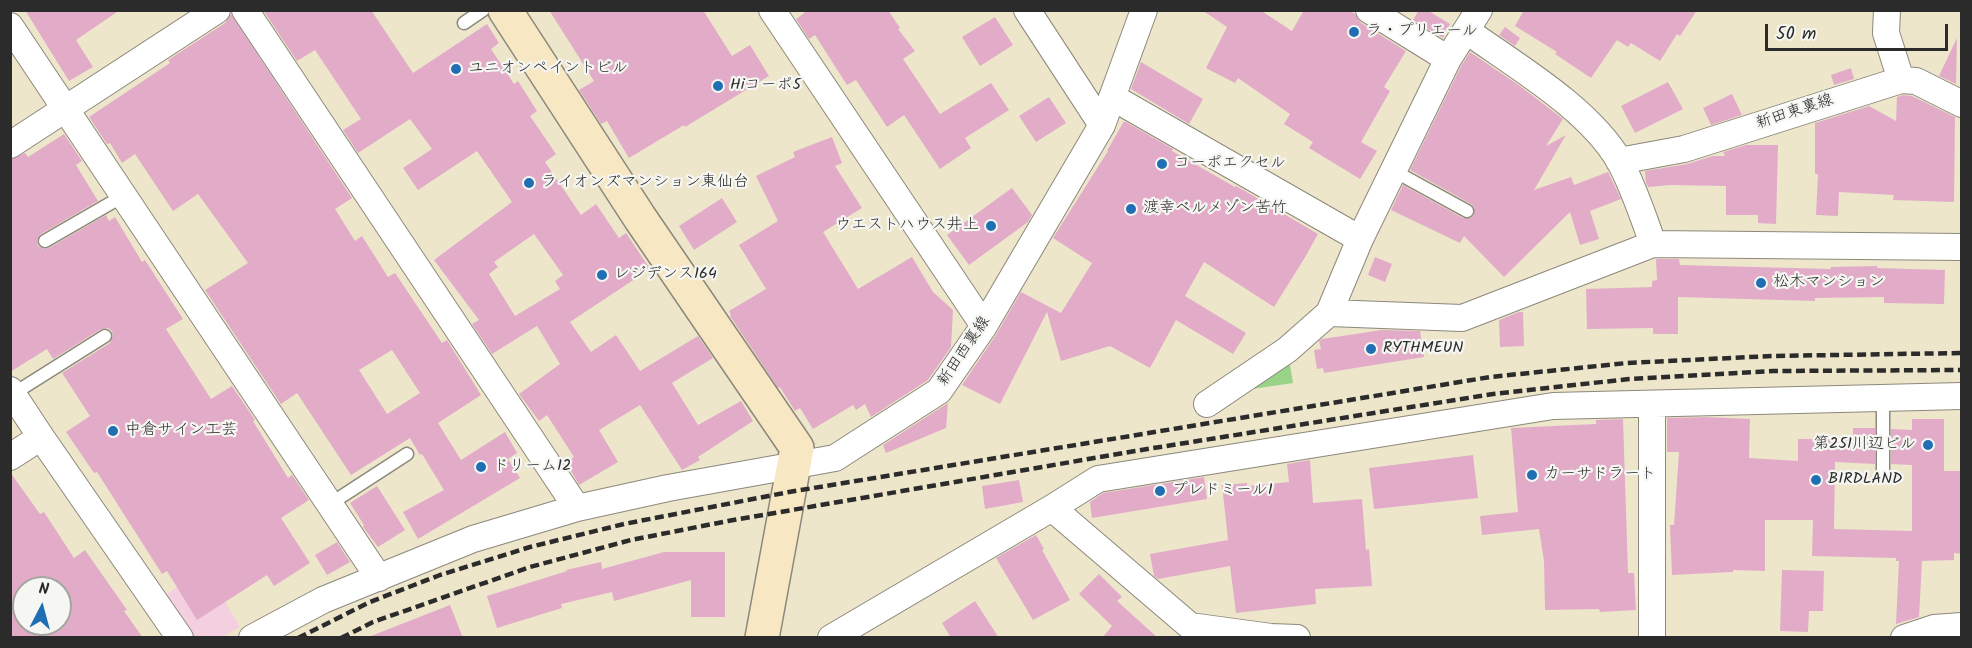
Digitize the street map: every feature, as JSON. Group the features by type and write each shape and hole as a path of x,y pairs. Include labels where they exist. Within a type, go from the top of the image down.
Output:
{"street":[{"path":"10,145 217,10"},
{"path":"244,10 577,508"},
{"path":"504,10 640,218 797,448 762,638"},
{"path":"772,10 984,326"},
{"path":"1027,10 1102,125"},
{"name":"新田西裏線","path":"252,638 323,600 473,539 577,508 668,488 836,458 939,391 984,326 1102,125 1144,10"},
{"path":"1369,10 1448,59"},
{"path":"1887,10 1886,33 1901,80 1916,81 1962,104"},
{"path":"1207,404 1287,350 1329,313 1360,240 1448,59 1473,21 1596,130 1619,161 1637,198 1653,244"},
{"path":"10,26 379,578"},
{"name":"新田東裏線","path":"1619,161 1684,149 1901,80"},
{"path":"1112,97 1360,240"},
{"path":"1329,313 1462,318 1653,244 1962,247"},
{"path":"12,392 180,638"},
{"path":"831,638 1098,479 1553,406 1962,396"},
{"path":"1652,404 1652,638"},
{"path":"10,457 41,437"},
{"path":"1052,508 1190,626 1271,637 1297,638"},
{"path":"1904,638 1934,628 1962,626"}],"lane":[{"path":"464,23 483,10"},
{"path":"1394,171 1467,211"},
{"path":"45,241 123,196"},
{"path":"12,392 105,336"},
{"path":"1883,398 1883,471"},
{"path":"330,504 407,454"}],"shaded area":[{"path":"206,570 240,627 222,637 192,637 166,594"}],"green space":[{"path":"1289,359 1293,383 1239,391"}],"building":[{"path":"25,10 120,10 76,40 93,67 69,81"},
{"path":"263,10 371,10 413,73 487,24 499,43 491,49 514,84 518,81 537,111 530,116 556,154 545,162 581,215 596,204 619,238 626,233 650,269 570,322 591,352 616,335 640,371 698,336 713,358 672,383 698,425 741,401 753,421 698,457 700,460 682,470 640,405 599,430 618,462 579,485 566,462 574,457 547,415 539,421 519,394 560,364 537,326 492,354 472,324 479,320 434,260 512,202 477,151 418,190 403,168 432,149 410,119 358,153 343,130 361,119 315,50 297,61","holes":["534,234 563,275 555,281 560,289 515,316 489,274 498,267 494,262"]},
{"path":"549,10 703,10 732,56 750,45 769,76 629,158 607,121 601,124 579,90 594,81"},
{"path":"808,10 888,10 900,28 898,29 915,51 903,59 940,114 991,83 1009,110 965,138 971,148 940,169 904,115 887,127 856,80 847,85 815,35 809,39 796,19"},
{"path":"1202,10 1260,10 1292,31 1304,10 1349,10 1361,23 1406,51 1384,87 1390,91 1361,142 1377,151 1360,179 1309,148 1313,142 1284,124 1290,114 1238,78 1235,83 1206,68 1227,27"},
{"path":"1419,10 1427,10 1450,24 1443,38 1413,20"},
{"path":"1524,10 1697,10 1680,36 1677,34 1660,61 1631,43 1628,47 1617,40 1591,78 1555,54 1557,52 1515,26"},
{"path":"231,14 352,198 335,209 355,241 362,236 388,277 395,273 442,343 447,340 481,395 438,423 461,460 505,432 517,453 508,459 520,478 418,539 403,512 444,490 410,438 351,475 297,393 281,404 205,290 248,263 198,194 173,211 135,154 122,163 110,143 107,144 89,117 170,63 168,60 225,23","holes":["392,350 420,393 387,414 359,370"]},
{"path":"995,17 1013,45 980,66 962,37"},
{"path":"1505,27 1520,38 1515,46 1499,35"},
{"path":"1957,38 1956,84 1939,76"},
{"path":"1470,52 1563,119 1546,146 1566,135 1534,190 1571,177 1574,185 1608,172 1621,199 1590,211 1599,239 1580,245 1570,212 1504,277 1464,236 1460,243 1391,210 1403,185 1463,218 1471,218 1474,214 1474,207 1471,204 1410,170"},
{"path":"1141,62 1203,99 1189,124 1131,89"},
{"path":"1851,68 1854,79 1834,85 1831,75"},
{"path":"1668,82 1683,109 1635,133 1621,106"},
{"path":"1732,94 1742,115 1711,125 1703,108"},
{"path":"1912,96 1955,117 1954,202 1893,200 1894,195 1839,192 1838,216 1816,215 1818,174 1815,174 1815,123 1869,106 1896,121 1897,97"},
{"path":"1049,97 1066,123 1036,142 1019,116"},
{"path":"1124,121 1318,234 1304,259 1274,307 1204,262 1185,296 1246,333 1233,354 1176,320 1150,368 1110,346 1061,361 1047,312 1000,404 962,385 996,335 1021,292 1061,313 1092,263 1053,238 1108,151"},
{"path":"64,134 82,161 76,165 98,201 41,234 37,240 38,246 44,249 49,248 106,215 109,221 115,217 142,262 145,260 183,319 166,329 211,399 232,386 255,420 253,421 288,478 292,475 309,500 281,518 310,563 274,586 267,575 197,620 167,571 162,574 97,472 94,473 66,432 90,416 62,373 110,343 113,336 112,331 108,328 101,329 53,359 47,349 10,372 10,160 25,153 28,157"},
{"path":"832,137 842,163 835,166 862,208 823,232 858,289 912,257 933,292 953,310 951,347 928,380 871,417 865,404 856,410 853,405 813,429 800,408 795,411 780,387 778,388 730,316 729,311 766,289 739,245 778,221 756,176 795,157 793,152"},
{"path":"1746,145 1778,145 1776,224 1758,223 1758,215 1726,215 1726,186 1648,187 1646,183 1645,171 1687,164 1713,156 1725,156 1723,152"},
{"name":"ウエストハウス井上","path":"1012,188 1032,215 1028,222 969,265 947,235"},
{"path":"722,198 737,222 694,250 679,226"},
{"path":"1375,257 1392,264 1385,282 1368,275"},
{"path":"1656,259 1679,259 1680,265 1831,269 1831,267 1877,266 1877,268 1945,270 1944,304 1884,303 1884,297 1815,298 1815,301 1678,297 1678,334 1653,334 1653,328 1587,329 1586,289 1652,287 1652,281 1657,280"},
{"path":"1523,312 1524,346 1500,347 1499,320"},
{"name":"RYTHMEUN","path":"1382,330 1420,331 1424,357 1324,373 1323,368 1317,369 1314,350 1321,349 1319,341 1322,339"},
{"path":"948,403 946,428 886,453 883,445"},
{"path":"1667,418 1750,419 1749,458 1798,461 1798,439 1853,439 1853,428 1875,428 1875,464 1835,462 1834,529 1912,531 1912,465 1891,464 1891,429 1912,430 1912,419 1944,419 1944,471 1962,471 1962,554 1954,553 1954,560 1922,561 1919,617 1896,624 1899,561 1896,561 1896,558 1812,556 1813,520 1765,520 1765,571 1733,570 1733,572 1672,575 1670,525 1674,525 1679,452 1667,452"},
{"path":"1623,419 1628,573 1634,573 1636,610 1600,612 1599,609 1545,610 1544,561 1539,529 1482,535 1480,516 1518,512 1511,428 1596,424 1596,420"},
{"path":"1473,455 1478,498 1374,509 1369,468"},
{"path":"1310,460 1313,503 1362,499 1366,550 1369,549 1372,586 1315,589 1316,604 1236,613 1230,566 1158,579 1154,576 1150,554 1228,540 1222,485 1247,483 1247,486 1289,482 1287,464"},
{"path":"10,472 40,514 44,512 74,558 85,550 127,610 124,611 143,638 10,638"},
{"name":"プレドミール1","path":"1204,477 1207,499 1092,518 1090,502 1103,493"},
{"path":"1019,480 1023,502 985,509 982,486"},
{"path":"377,486 405,530 378,547 363,527 364,525 350,503"},
{"path":"1036,535 1070,600 1033,620 996,558"},
{"path":"337,542 350,562 327,575 315,555"},
{"path":"664,552 725,552 725,617 691,617 691,580 614,601 612,592 561,604 562,608 497,628 487,596 566,570 601,562 602,569"},
{"path":"1782,570 1824,571 1823,611 1809,611 1808,632 1780,631"},
{"path":"1099,574 1122,597 1117,601 1158,638 1102,638 1112,626 1079,594"},
{"path":"975,601 999,638 951,638 942,623"},
{"path":"450,605 463,638 371,638 371,636"}],"railway":[{"path":"298,638 370,602 440,575 530,547 624,524 789,492 1490,377 1627,363 1772,356 1962,353"},
{"path":"341,638 373,622 530,567 631,540 728,521 1135,451 1493,394 1629,379 1773,371 1962,370"}],"place":[{"name":"ラ・プリエール","path":"1354,32"},
{"name":"ユニオンペイントビル","path":"456,69"},
{"name":"Hiコーポ5","path":"718,86"},
{"name":"コーポエクセル","path":"1162,164"},
{"name":"ライオンズマンション東仙台","path":"529,183"},
{"name":"渡幸ベルメゾン苦竹","path":"1131,209"},
{"name":"ウエストハウス井上","path":"991,226"},
{"name":"レジデンス164","path":"602,275"},
{"name":"松木マンション","path":"1761,283"},
{"name":"RYTHMEUN","path":"1371,349"},
{"name":"中倉サイン工芸","path":"113,431"},
{"name":"第251川辺ビル","path":"1928,445"},
{"name":"ドリーム12","path":"481,467"},
{"name":"カーサドラート","path":"1532,475"},
{"name":"BIRDLAND","path":"1816,480"},
{"name":"プレドミール1","path":"1160,491"}]}
